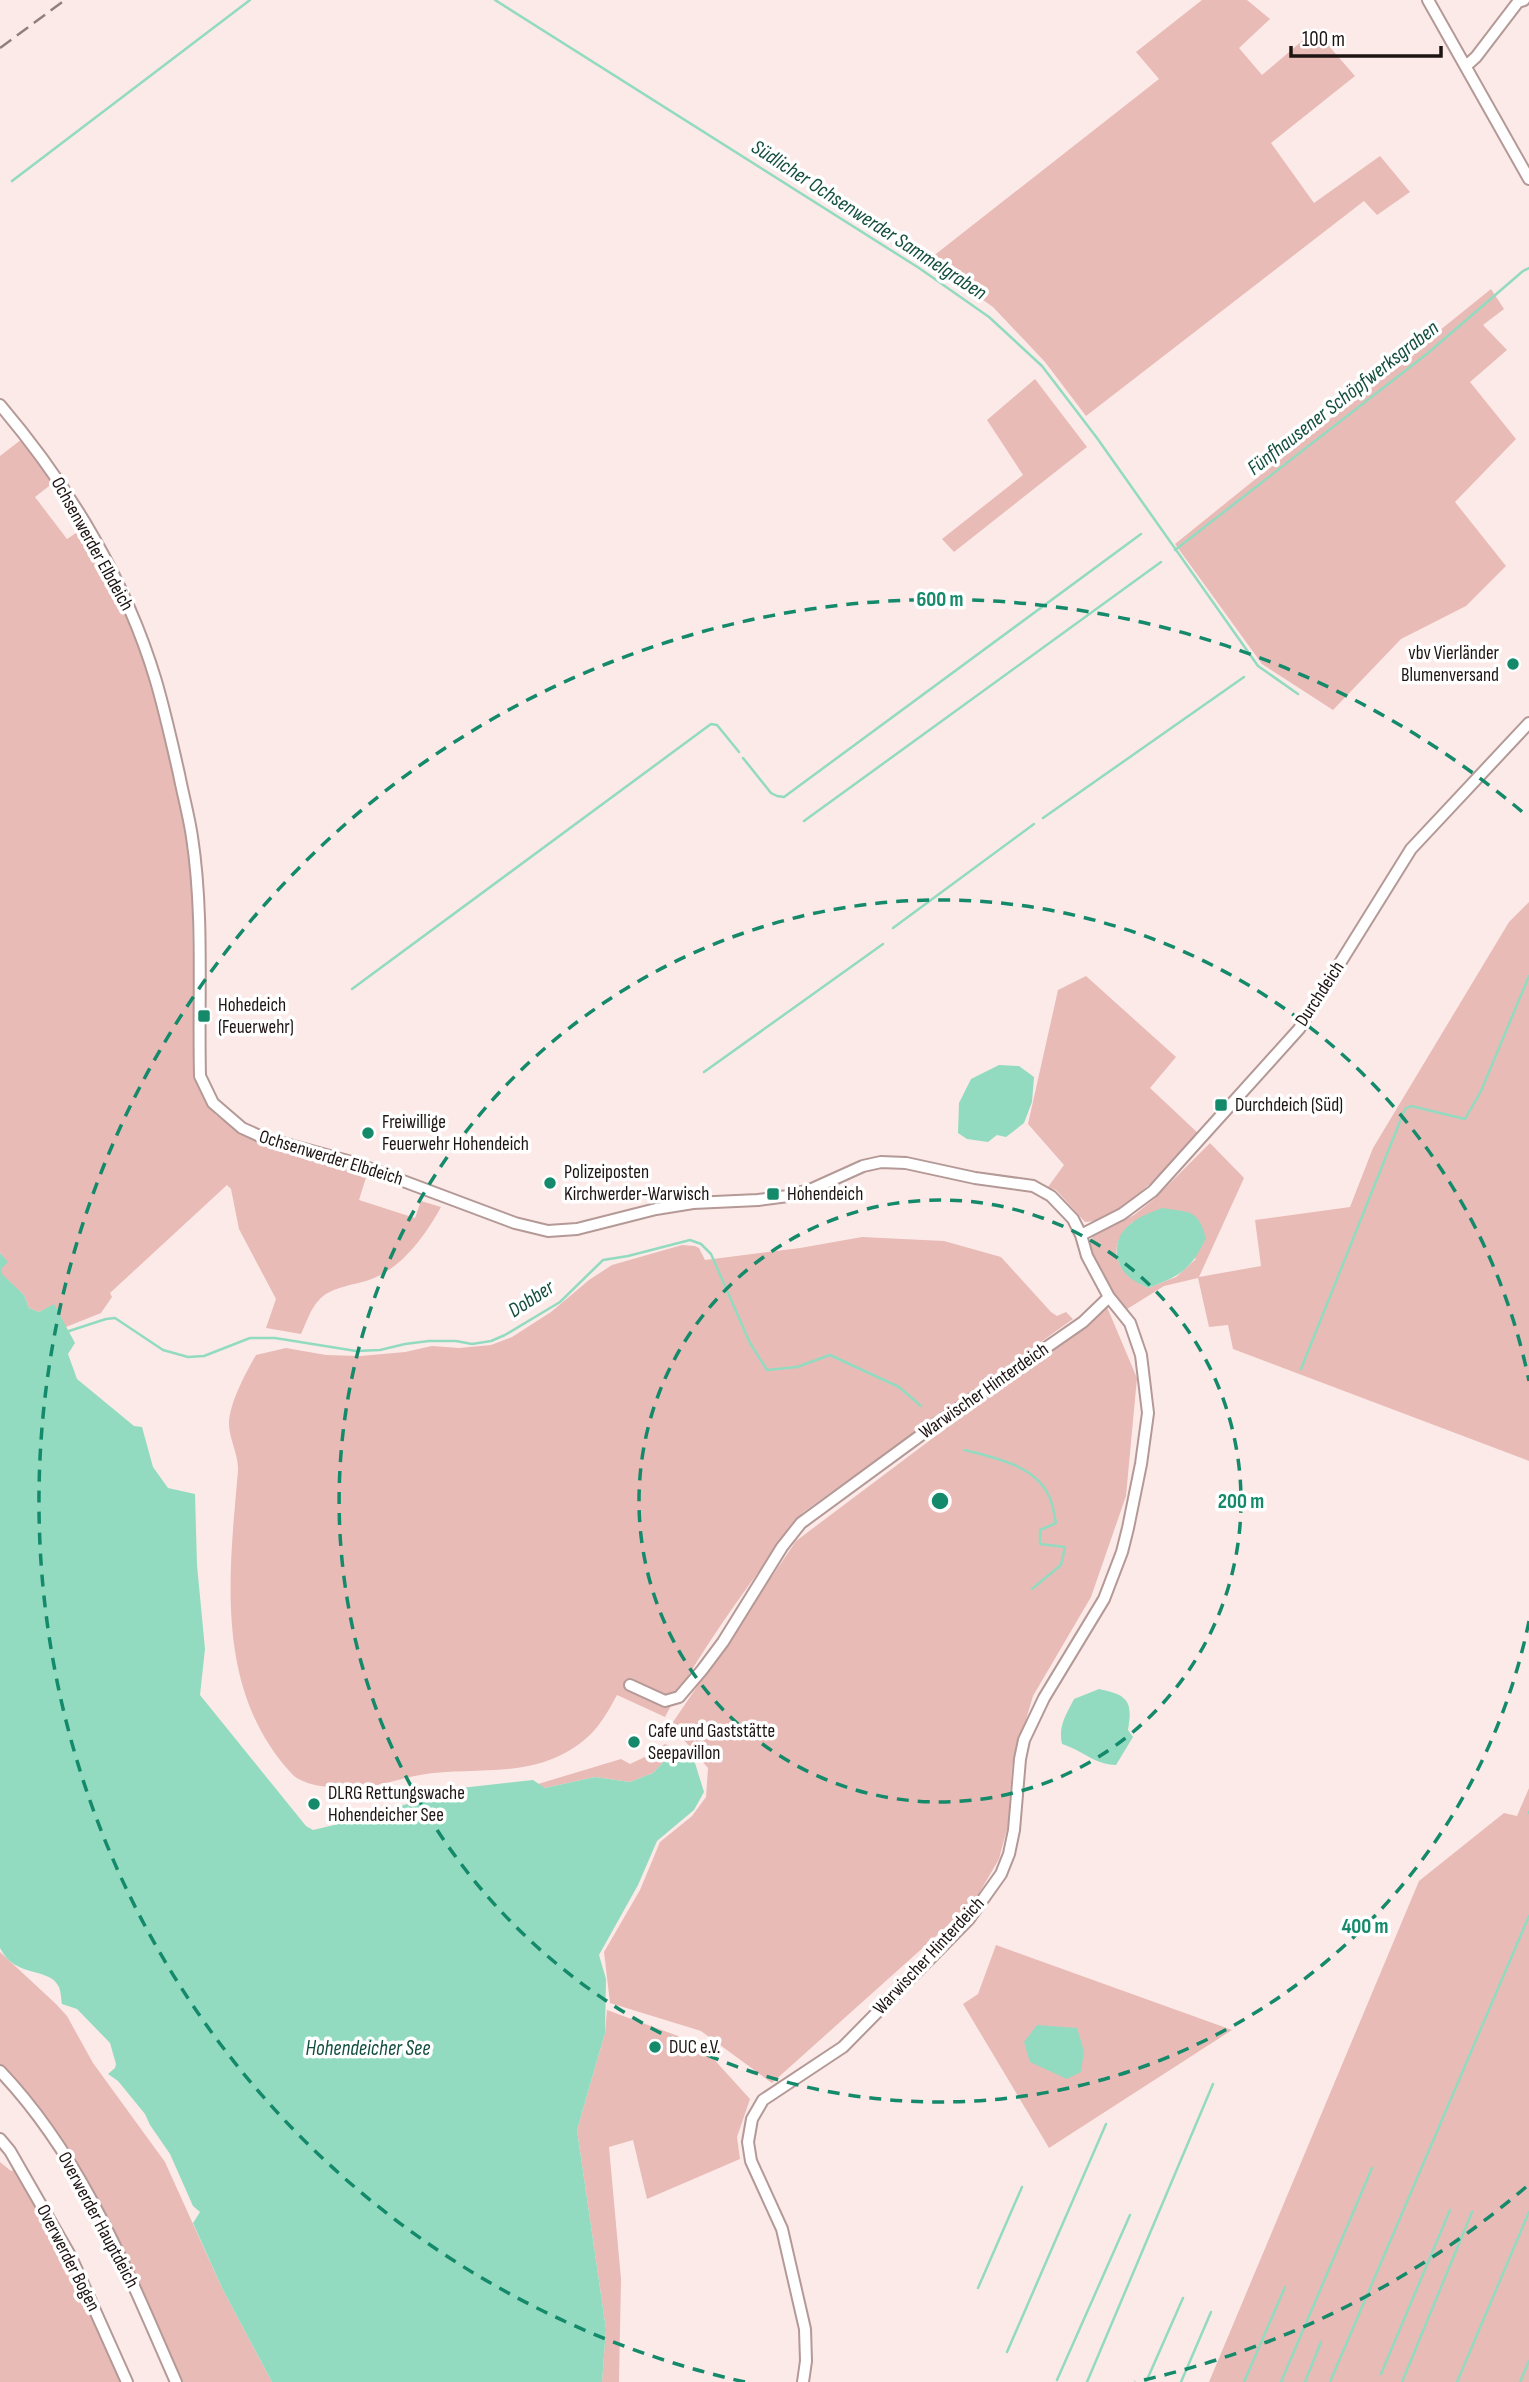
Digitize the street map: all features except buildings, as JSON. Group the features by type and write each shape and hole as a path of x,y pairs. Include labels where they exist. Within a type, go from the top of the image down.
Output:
{"street":[{"path":"1429,0 1529,179"},
{"path":"1466,66 1518,2 1524,0"},
{"name":"Ochsenwerder Elbdeich","path":"0,405 50,469 94,539 129,608 151,667 172,741 192,835 197,880 200,1076 213,1103 242,1128 264,1138 355,1163 514,1223 548,1231 577,1229 656,1209 693,1203 783,1197 812,1189 863,1166 889,1162 1033,1186 1056,1201 1073,1219 1081,1235"},
{"name":"Durchdeich","path":"1081,1235 1122,1214 1153,1191 1298,1029 1410,849 1529,723"},
{"name":"Warwischer Hinterdeich","path":"803,2382 806,2347 803,2319 782,2229 751,2161 748,2142 752,2119 763,2101 843,2047 969,1919 1000,1874 1009,1854 1017,1811 1020,1759 1024,1740 1044,1698 1090,1625 1114,1578 1122,1552 1141,1464 1148,1413 1141,1355 1130,1323 1110,1297 1087,1256 1081,1235"},
{"name":"Warwischer Hinterdeich","path":"630,1685 666,1701 678,1697 723,1642 782,1548 801,1523 936,1424 1083,1322 1110,1297"},
{"name":"Overwerder Hauptdeich","path":"0,2071 40,2119 87,2192 131,2280 176,2382"},
{"name":"Overwerder Bogen","path":"0,2139 10,2151 71,2256 127,2382"}],"shaded area":[{"path":"1202,0 1247,0 1270,19 1239,48 1262,75 1315,30 1355,76 1271,143 1314,203 1380,156 1410,192 1377,215 1364,201 1086,416 1045,362 993,307 927,261 1159,79 1136,52"},
{"path":"1491,289 1504,309 1483,325 1507,350 1470,382 1516,439 1455,502 1506,566 1466,606 1401,639 1333,710 1262,664 1175,544"},
{"path":"1035,379 1087,447 954,552 942,539 1023,475 987,420"},
{"path":"22,439 53,483 35,497 67,539 82,529 119,596 150,677 179,795 192,869 194,1069 205,1100 216,1115 244,1135 267,1144 368,1171 359,1200 415,1218 421,1201 441,1207 421,1238 395,1266 374,1278 324,1295 314,1307 301,1334 266,1328 276,1299 239,1229 231,1189 227,1185 110,1293 112,1297 101,1313 66,1327 54,1305 39,1312 29,1308 24,1295 1,1274 0,1269 7,1262 0,1253 0,456"},
{"path":"1529,902 1529,1461 1233,1349 1228,1325 1209,1327 1198,1278 1164,1286 1124,1311 1090,1252 1093,1236 1134,1215 1153,1200 1210,1143 1244,1178 1199,1277 1261,1266 1255,1220 1350,1207 1373,1148 1509,922","holes":["1133,1222 1196,1259 1176,1277 1148,1288 1128,1275 1116,1250 1118,1241"]},
{"path":"1086,976 1176,1057 1150,1088 1199,1134 1131,1200 1115,1212 1085,1222 1056,1190 1048,1187 1064,1165 1028,1124 1058,990"},
{"path":"862,1237 944,1241 1001,1257 1051,1312 1057,1316 1066,1312 1073,1319 802,1513 712,1639 665,1717 617,1695 601,1722 588,1737 561,1755 544,1762 510,1769 420,1775 356,1788 318,1786 292,1774 267,1741 249,1706 238,1668 232,1630 232,1550 238,1471 229,1424 235,1398 256,1355 286,1348 326,1355 360,1356 405,1352 432,1346 459,1348 491,1345 512,1337 551,1312 589,1280 612,1265 682,1245 699,1248 705,1260"},
{"path":"1107,1307 1137,1378 1126,1496 1091,1597 1033,1696 1012,1767 1008,1825 999,1859 974,1902 772,2083 701,2031 610,2003 604,1952 640,1890 660,1842 692,1816 706,1797 708,1768 671,1725 796,1541"},
{"path":"665,1744 676,1749 653,1773 630,1782 595,1777 545,1788 538,1784 621,1759 630,1764"},
{"path":"1529,1788 1529,2382 1209,2382 1419,1881 1504,1813 1517,1816"},
{"path":"996,1945 1232,2030 1049,2148 963,2004 978,1994"},
{"path":"0,1952 67,2016 93,2063 165,2162 222,2288 272,2382 181,2382 123,2250 90,2186 46,2117 0,2064"},
{"path":"607,2010 700,2044 750,2099 737,2137 740,2159 647,2199 633,2140 609,2147 621,2279 619,2382 602,2382 606,2329 577,2130 605,2033"},
{"path":"0,2162 11,2171 16,2169 67,2259 123,2382 0,2382"}],"water":[{"path":"999,1065 1019,1066 1034,1077 1032,1102 1024,1123 1006,1137 997,1135 988,1142 967,1139 958,1133 959,1103 971,1079"},
{"path":"1162,1208 1192,1214 1199,1221 1206,1238 1189,1265 1168,1280 1148,1288 1133,1280 1121,1267 1117,1252 1118,1243 1120,1236 1132,1223"},
{"name":"Hohendeicher See","path":"0,1253 8,1262 1,1269 2,1274 24,1295 29,1308 39,1312 54,1304 75,1343 68,1354 77,1379 134,1426 142,1427 153,1467 168,1488 195,1494 197,1565 205,1649 200,1695 306,1826 313,1830 368,1817 452,1789 533,1780 545,1788 595,1777 630,1782 653,1773 676,1749 695,1763 704,1792 694,1810 657,1841 638,1885 599,1955 606,1979 605,2033 577,2130 606,2329 602,2382 272,2382 222,2288 193,2223 200,2212 193,2206 170,2154 145,2114 118,2081 108,2074 116,2064 110,2043 77,2009 62,2004 60,1989 54,1981 48,1976 14,1964 0,1948"},
{"path":"1099,1689 1122,1697 1129,1706 1128,1730 1133,1737 1116,1765 1102,1763 1062,1744 1062,1726 1074,1699"},
{"path":"1037,2025 1077,2028 1084,2051 1081,2072 1067,2079 1030,2062 1024,2042"}],"waterway":[{"path":"12,181 250,0"},
{"name":"Südlicher Ochsenwerder Sammelgraben","path":"495,0 919,268 989,317 1042,366 1097,438 1258,666 1298,694"},
{"name":"Fünfhausener Schöpfwerksgraben","path":"1175,550 1428,353 1529,268"},
{"path":"743,758 771,793 784,797 1141,534"},
{"path":"804,821 1161,562"},
{"path":"1043,818 1244,677"},
{"path":"352,989 711,724 717,725 739,752"},
{"path":"893,928 1034,824"},
{"path":"704,1072 883,944"},
{"path":"1301,1369 1405,1109 1411,1106 1465,1119 1481,1091 1529,976"},
{"name":"Dobber","path":"69,1331 115,1318 163,1350 188,1357 204,1356 250,1338 275,1338 356,1351 380,1350 429,1341 472,1344 491,1341 505,1335 560,1302 603,1260 690,1240 701,1244 711,1254 750,1343 767,1370 797,1367 830,1355 899,1387 921,1406"},
{"name":"Dobber","path":"965,1450 1013,1464 1024,1470 1043,1485 1049,1496 1056,1523 1040,1530 1040,1544 1065,1547 1061,1565 1032,1589"},
{"path":"1330,2382 1529,1916"},
{"path":"1087,2382 1213,2084"},
{"path":"1007,2352 1106,2124"},
{"path":"1281,2382 1372,2168"},
{"path":"978,2288 1022,2187"},
{"path":"1381,2374 1450,2210"},
{"path":"1402,2382 1472,2212"},
{"path":"1457,2382 1529,2212"},
{"path":"1057,2380 1130,2215"},
{"path":"1244,2382 1285,2287"},
{"path":"1146,2382 1183,2298"},
{"path":"1181,2382 1211,2312"},
{"path":"1305,2382 1321,2342"},
{"path":"1520,2382 1529,2361"}],"railway":[{"path":"0,48 65,0"}],"place":[{"name":"vbv Vierländer Blumenversand","path":"1513,664"},
{"name":"Hohedeich (Feuerwehr)","path":"204,1016"},
{"name":"Durchdeich (Süd)","path":"1221,1105"},
{"name":"Freiwillige Feuerwehr Hohendeich","path":"368,1133"},
{"name":"Polizeiposten Kirchwerder-Warwisch","path":"550,1183"},
{"name":"Hohendeich","path":"773,1194"},
{"name":"Cafe und Gaststätte Seepavillon","path":"634,1742"},
{"name":"DLRG Rettungswache Hohendeicher See","path":"314,1804"},
{"name":"DUC e.V.","path":"655,2047"}]}
